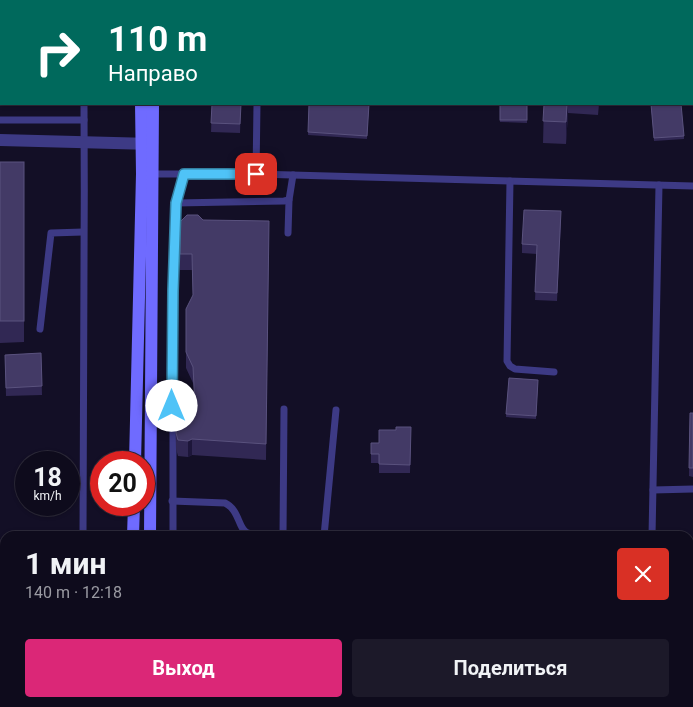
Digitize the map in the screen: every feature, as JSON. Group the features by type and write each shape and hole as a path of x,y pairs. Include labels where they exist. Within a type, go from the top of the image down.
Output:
{"main road":[{"path":"141,105 147,144 150,531"},
{"path":"147,144 153,105"},
{"path":"134,451 147,174"},
{"path":"133,531 134,516"}],"street":[{"path":"0,140 147,144"}],"lane":[{"path":"83,531 84,105"},
{"path":"256,174 257,105"},
{"path":"0,120 84,120"},
{"path":"147,174 256,174 693,186"},
{"path":"173,531 173,291 176,203 184,174"},
{"path":"288,233 289,200 293,175"},
{"path":"510,181 507,361 515,369 554,372"},
{"path":"652,531 659,185"},
{"path":"176,203 278,202 289,200"},
{"path":"40,329 51,233 83,232"},
{"path":"283,531 284,409"},
{"path":"324,531 336,410"},
{"path":"653,490 693,489"},
{"path":"172,501 225,503 234,509 245,531"}],"building":[{"path":"212,105 241,105 240,124 211,123"},
{"path":"309,105 369,105 367,136 308,132"},
{"path":"500,105 527,105 527,120 500,120"},
{"path":"544,105 567,105 566,122 543,121"},
{"path":"651,105 681,105 684,136 654,138"},
{"path":"0,162 24,162 24,321 0,321"},
{"path":"524,210 561,211 557,293 535,292 537,245 522,244"},
{"path":"187,215 198,215 203,220 269,221 266,444 192,439 188,441 178,440 175,412 179,408 195,405 193,367 186,352 186,309 193,295 192,254 180,254 180,222"},
{"path":"41,353 42,386 6,388 5,355"},
{"path":"509,378 538,380 536,416 506,414"},
{"path":"690,413 693,413 693,468 689,468"},
{"path":"396,427 411,427 410,465 379,464 379,454 371,454 371,443 379,443 379,430 396,430"}],"route":[{"path":"172,406 176,203 184,174 256,174"}]}
